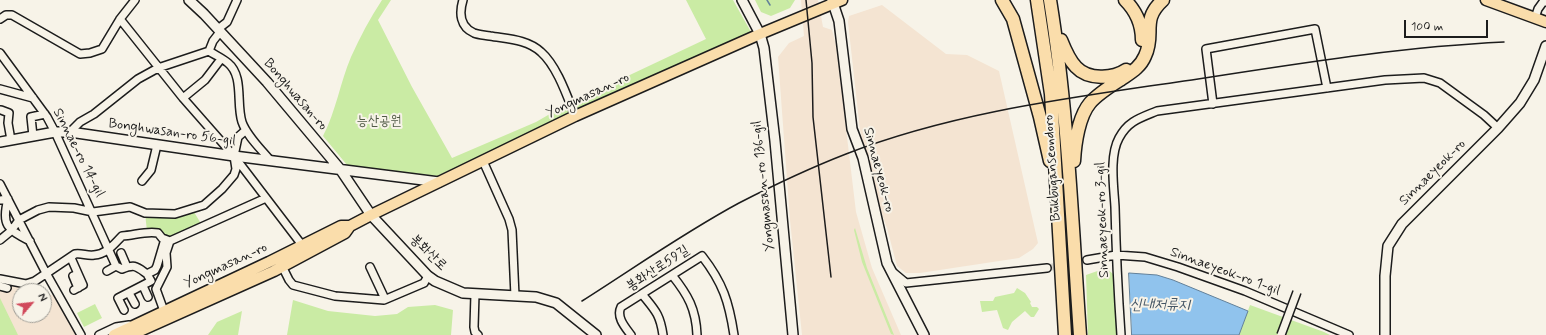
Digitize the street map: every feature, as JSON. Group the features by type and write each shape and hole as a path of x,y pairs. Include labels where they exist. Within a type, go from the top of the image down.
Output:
{"highway":[{"path":"1002,0 1013,19 1040,117 1058,200"},
{"name":"Bukbuganseondoro","path":"1037,0 1051,94 1058,200 1064,335"},
{"name":"Bukbuganseondoro","path":"1050,0 1064,108 1080,335"},
{"path":"1053,21 1067,54 1078,69 1094,76 1107,77 1124,71 1133,64 1138,55 1142,42 1141,26 1132,8 1125,0"},
{"path":"1071,196 1075,146 1079,125 1090,103 1136,70 1145,56 1150,43 1148,28 1151,16 1156,6 1163,0"}],"main road":[{"path":"1486,0 1546,22"},
{"name":"Yongmasan-ro","path":"131,335 141,329 282,266 345,233 350,226 371,215 575,116 836,1"},
{"name":"Yongmasan-ro","path":"114,335 141,329 164,311 341,226 350,226"}],"street":[{"path":"0,19 6,15 12,15 80,54 100,51 120,19 135,0"},
{"name":"Bonghwasan-ro","path":"189,0 267,82 340,169 371,215"},
{"path":"209,52 213,41 219,30 227,22 237,0"},
{"path":"463,0 460,9 461,19 467,28 475,34 525,42 540,51 547,58 566,93 575,116"},
{"name":"Yongmasan-ro 136-gil","path":"742,0 760,34 764,48 775,141 792,334"},
{"name":"Sinnaeyeok-ro","path":"836,1 852,129 863,158 887,263 924,335"},
{"path":"1534,18 1543,2 1546,2"},
{"path":"120,19 158,68 234,156 302,245"},
{"path":"1213,104 1206,49 1315,29 1327,88"},
{"name":"Sinnaeyeok-ro","path":"1385,335 1385,276 1388,246 1402,224 1498,128 1520,103 1534,80 1546,46"},
{"path":"70,132 80,122 94,114 138,79 158,68 209,52 227,62 235,72 237,77 240,114 246,130 270,160"},
{"name":"Sinnae-ro 14-gil","path":"0,53 45,114 56,132 116,266"},
{"path":"183,98 205,80 221,59"},
{"name":"Sinnaeyeok-ro 3-gil","path":"1121,335 1116,255 1115,152 1118,139 1128,125 1138,118 1157,111 1384,80 1424,78 1440,83 1484,115 1498,128"},
{"path":"0,89 33,98"},
{"path":"1,110 9,113 8,123 11,140"},
{"path":"33,136 31,117 45,114"},
{"path":"6,228 38,210 49,207 74,208 93,212 130,207 145,213 175,214 204,205 222,189 234,175 236,169 234,156 238,135 246,130"},
{"name":"Bonghwasan-ro 56-gil","path":"0,142 56,132 70,132 234,156 439,182"},
{"path":"142,181 151,170 157,145"},
{"path":"483,161 507,215 512,230 514,296"},
{"path":"0,184 46,273 81,335"},
{"path":"0,200 8,198"},
{"path":"0,240 6,228 5,210 8,198"},
{"path":"0,279 26,284 36,281 46,273 81,253 94,255 109,250 122,236 138,235 147,231 158,233 162,238 168,240 266,198"},
{"name":"봉화산로","path":"371,215 428,276 451,289 463,293 536,297 556,303 596,335"},
{"path":"6,228 30,241"},
{"path":"147,274 155,270 168,240"},
{"path":"164,311 156,289 167,267 166,253 168,240"},
{"path":"121,253 127,267"},
{"name":"Sinnaeyeok-ro 1-gil","path":"1087,260 1116,255 1145,257 1245,291 1349,335"},
{"name":"봉화산로59길","path":"630,335 620,318 620,310 642,294 702,256 726,294 730,307 734,335"},
{"path":"71,258 83,285 76,289 73,276"},
{"path":"887,263 895,276 906,283 1047,268"},
{"path":"107,271 116,266 122,269 136,266 147,274 151,282 118,298 124,310"},
{"path":"282,266 293,285 336,296 385,299 424,283 428,276"},
{"path":"370,267 385,299"},
{"path":"672,275 691,301 695,315 697,335"},
{"path":"142,286 148,297"},
{"path":"1282,335 1297,292"},
{"path":"129,293 135,304"},
{"path":"475,294 474,327 475,332 478,335"},
{"path":"642,294 657,312 661,322 663,335"},
{"path":"99,335 116,327 141,329"}],"shaded area":[{"path":"801,0 818,0 823,27 832,30 836,45 856,212 872,268 901,335 802,335 790,220 778,57 789,43 804,36"},
{"path":"882,5 946,54 967,55 999,71 1038,243 1033,249 1019,258 920,273 906,273 897,266 887,228 878,204 860,130 848,22 849,16"},
{"path":"0,283 12,286 12,323 52,323 52,295 56,296 77,335 0,335"}],"green space":[{"name":"능산공원","path":"382,0 391,0 378,20 412,87 452,158 536,122 562,107 706,39 686,0 733,0 751,32 437,176 347,165 323,136 351,57 365,28"},
{"path":"755,0 795,0 790,8 771,16 761,12"},
{"path":"191,207 203,227 170,241 147,231 145,213 174,213"},
{"path":"855,228 867,268 894,335 891,334 862,262 854,230"},
{"path":"1106,268 1113,274 1117,335 1088,335 1086,275"},
{"path":"1017,288 1025,293 1031,302 1032,307 1037,307 1039,309 1034,317 1031,317 1025,311 1012,322 1008,330 1003,328 997,310 982,312 980,301 993,301 995,297 1014,293"},
{"path":"0,298 18,335 0,335"},
{"path":"293,300 328,311 375,316 397,314 408,307 435,305 453,310 451,335 287,335"},
{"path":"95,304 102,318 84,327 77,313"},
{"path":"1250,305 1324,332 1330,335 1239,335"},
{"path":"242,311 238,335 208,335 217,322"}],"water":[{"name":"신내저류지","path":"1129,273 1157,275 1173,280 1248,311 1239,335 1132,335"}],"waterway":[{"path":"767,0 770,5"}],"tunnel":[{"path":"1047,268 1087,260"}],"railway":[{"path":"806,0 812,63 813,117 831,277"},
{"path":"582,301 660,250 752,196 846,154 928,127 1055,100 1303,63 1383,52 1464,44 1504,42"}]}
